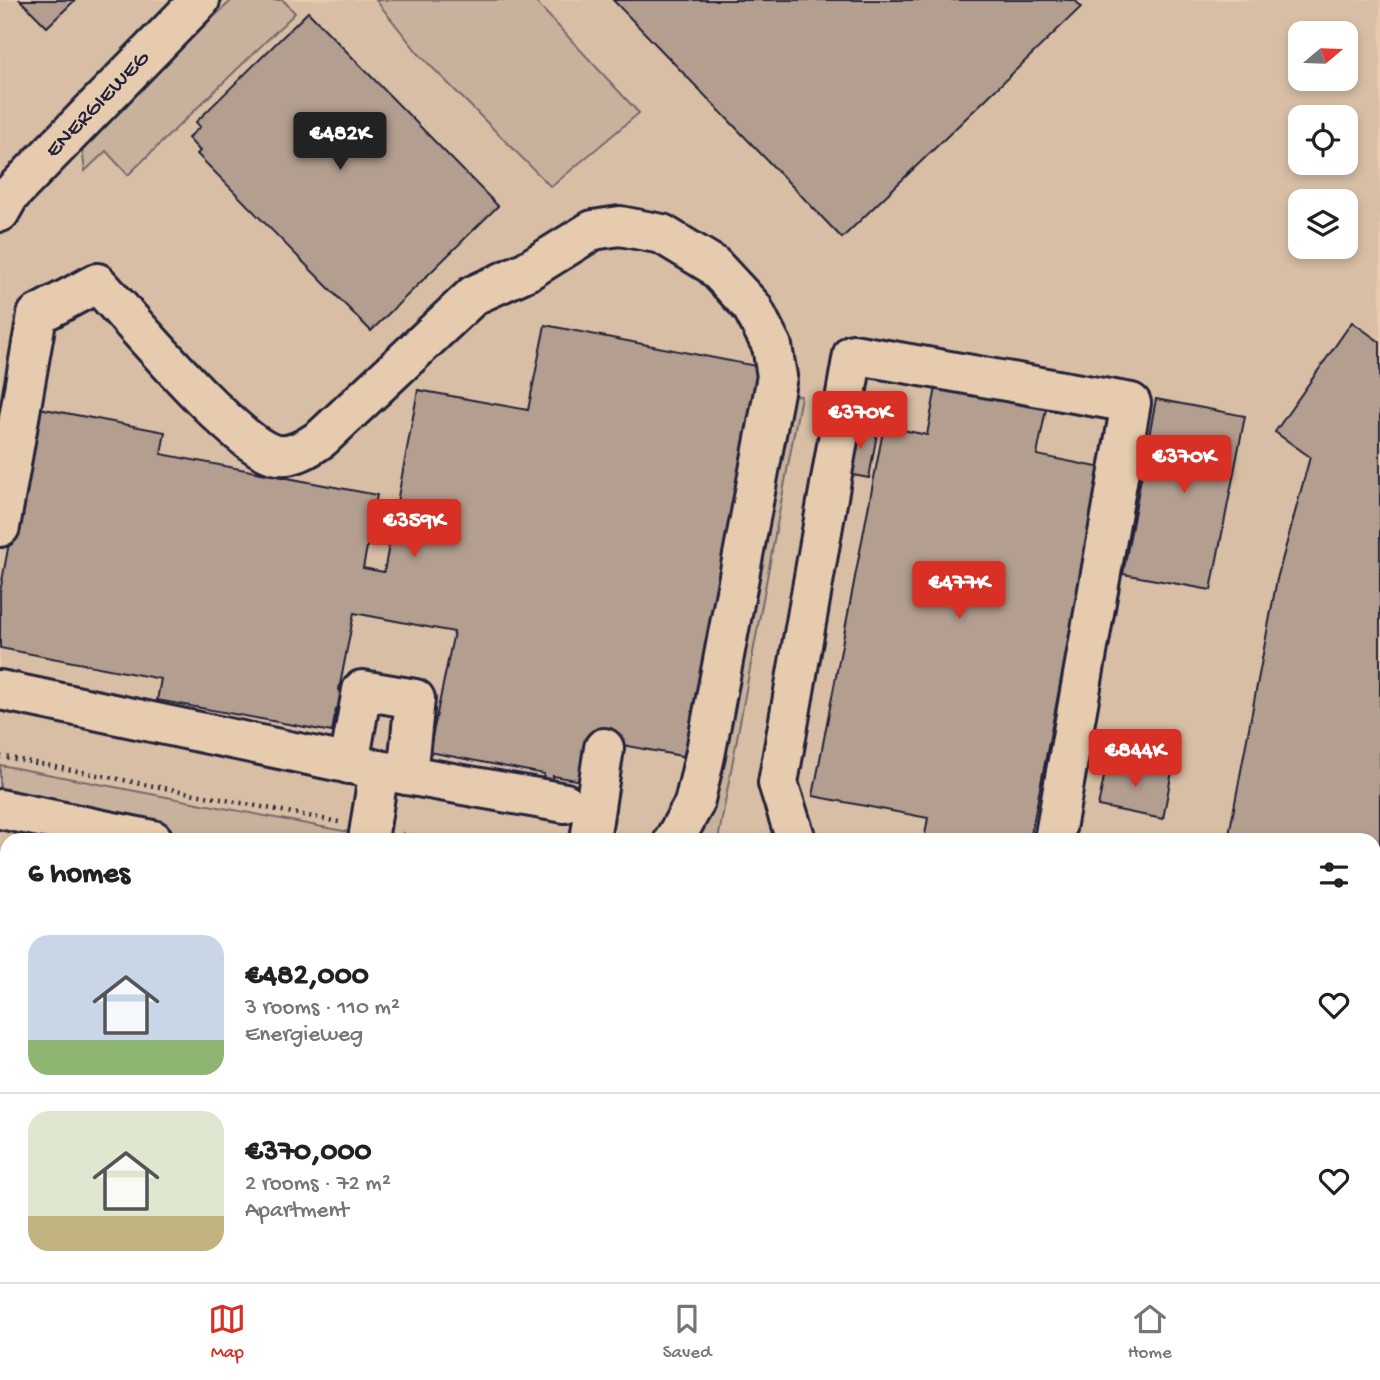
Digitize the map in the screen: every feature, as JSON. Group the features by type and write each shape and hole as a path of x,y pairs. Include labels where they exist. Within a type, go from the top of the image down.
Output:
{"street":[{"name":"ENERGIEWEG","path":"0,212 9,196 186,5"},
{"path":"0,527 37,315 97,283 234,430 275,455 303,452 322,438 474,295 527,271 593,230 620,226 662,234 713,265 752,307 772,346 777,376 705,756 694,804 678,833"},
{"path":"794,833 778,783 853,354 1132,403 1055,833"},
{"path":"0,690 378,770 565,803"},
{"path":"591,833 604,748"},
{"path":"369,833 378,770"},
{"path":"0,809 118,833"}],"path":[{"path":"0,756 364,833"}],"shaded area":[{"path":"0,0 1380,0 1380,833 0,833"},
{"path":"232,0 283,0 295,13 128,175 106,151 85,171 81,141"},
{"path":"376,0 534,0 639,113 551,187 418,53"},
{"path":"784,393 801,396 719,833 696,833"},
{"path":"0,765 354,833 177,833 0,799"}],"building":[{"path":"20,0 75,0 47,27"},
{"path":"613,0 1075,0 1081,7 842,238"},
{"path":"308,12 498,206 371,331 197,154 200,151 188,138 200,127 196,122"},
{"path":"1352,322 1380,342 1380,833 1229,833 1277,579 1310,457 1275,432"},
{"path":"545,325 761,367 687,757 590,739 582,781 553,776 552,785 542,783 544,774 429,752 454,632 354,613 339,690 346,692 343,711 336,709 332,732 157,700 161,679 0,648 0,592 34,407 165,432 161,454 377,495 363,568 384,572 418,390 528,410"},
{"path":"937,382 1047,404 1037,455 1102,468 1031,833 925,833 928,818 813,796 884,426 927,435"},
{"path":"1156,399 1245,416 1211,590 1123,574"},
{"path":"852,423 878,428 869,478 842,473"},
{"path":"1108,758 1172,771 1163,819 1098,806"}]}
